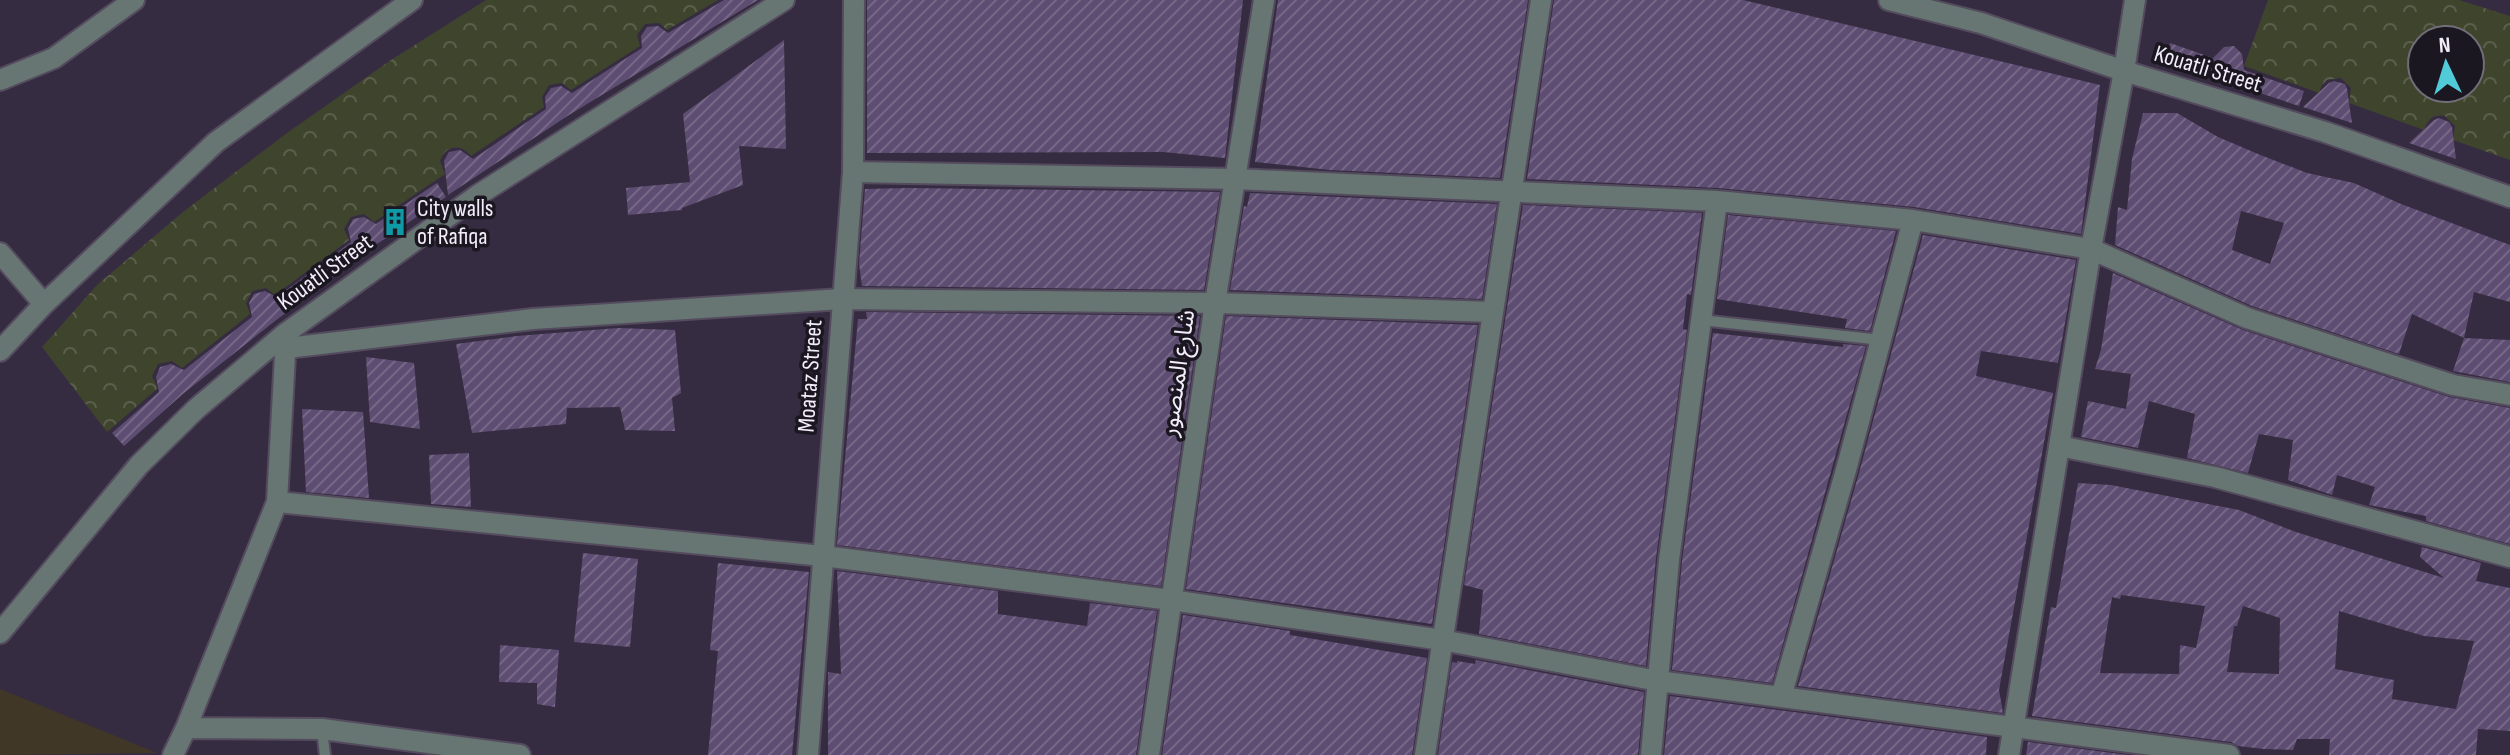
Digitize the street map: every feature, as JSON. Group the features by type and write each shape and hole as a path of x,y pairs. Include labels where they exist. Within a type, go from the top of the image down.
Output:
{"street":[{"path":"0,80 54,58 134,0"},
{"path":"0,351 44,304 216,142 412,0"},
{"name":"Kouatli Street","path":"0,633 139,465 196,409 478,195 784,0"},
{"name":"Moataz Street","path":"808,755 853,172 854,0"},
{"name":"شارع المنصور","path":"1149,755 1215,303 1264,0"},
{"path":"1425,755 1541,0"},
{"name":"Kouatli Street","path":"1889,0 1981,23 2124,71 2325,132 2510,197"},
{"path":"2009,755 2091,249 2135,0"},
{"path":"853,172 1236,179 1717,201 1913,220 2091,249 2247,318 2453,385 2510,395"},
{"path":"1651,755 1669,560 1717,201"},
{"path":"1781,697 1913,220"},
{"path":"0,253 44,304"},
{"path":"173,755 277,502 287,341 533,319 842,299 1215,303 1493,312"},
{"path":"2059,446 2215,477 2510,557"},
{"path":"277,502 823,556 1171,600 1442,640 1658,681 2229,755"},
{"path":"186,728 322,729 520,755"}],"lane":[{"path":"1701,320 1881,340"},
{"path":"322,729 325,755"}],"shaded area":[{"path":"0,689 157,753 0,755"}],"green space":[{"path":"486,0 718,0 667,30 659,23 645,24 637,35 640,46 571,90 562,83 549,85 542,97 544,107 471,156 463,149 449,149 440,161 445,174 374,222 364,214 351,217 344,229 349,240 275,295 266,288 252,291 246,303 250,314 182,368 172,361 158,364 152,376 158,388 107,432 42,347 97,285 183,212 287,133 391,60"},
{"path":"2268,0 2459,0 2510,16 2510,160 2453,140 2455,126 2445,116 2432,118 2424,130 2349,103 2351,88 2341,78 2327,80 2319,93 2244,66"}],"building":[{"path":"724,0 758,0 569,115 448,195 444,161 449,152 460,150 473,159 546,109 545,97 551,88 561,86 572,93 642,48 641,36 647,27 658,26 668,33"},
{"path":"867,0 1243,0 1225,158 1163,152 867,153"},
{"path":"1278,0 1528,0 1500,178 1330,170 1255,162"},
{"path":"1554,0 1743,0 2100,85 2081,234 1914,207 1718,188 1527,179"},
{"path":"784,40 786,149 739,146 743,185 682,210 628,215 626,188 690,182 683,114"},
{"path":"2170,43 2213,58 2224,47 2234,46 2242,54 2244,70 2304,91 2299,106 2163,61"},
{"path":"2334,81 2345,84 2352,123 2303,107"},
{"path":"2143,113 2177,113 2218,137 2258,154 2307,173 2354,183 2510,245 2510,302 2474,292 2464,338 2412,314 2399,354 2252,306 2115,245 2118,207 2127,210 2132,159","holes":["2241,211 2284,223 2270,264 2232,250"]},
{"path":"2439,118 2449,122 2452,127 2456,159 2409,143"},
{"path":"437,183 446,197 374,246 275,321 184,393 124,446 112,433 159,392 156,377 160,367 171,364 184,370 252,317 249,303 254,294 265,291 277,297 351,242 348,229 353,219 364,217 376,224"},
{"path":"865,189 1220,192 1204,290 862,286 859,264"},
{"path":"1250,193 1497,204 1482,299 1230,290 1244,206 1247,207"},
{"path":"1523,205 1702,213 1691,295 1687,294 1683,329 1687,330 1656,558 1646,666 1479,634 1483,590 1464,585"},
{"path":"1728,215 1896,231 1870,331 1845,328 1847,319 1717,299"},
{"path":"1923,235 2076,260 2058,363 1981,351 1976,376 2053,393 1999,690 2003,713 1798,686"},
{"path":"2113,273 2243,330 2449,397 2510,408 2510,544 2426,521 2426,516 2369,505 2375,487 2337,475 2332,495 2288,480 2293,440 2259,434 2248,473 2187,458 2195,414 2149,401 2138,448 2081,437 2088,401 2126,409 2131,374 2095,369"},
{"path":"866,312 1200,316 1161,586 837,545 858,319 867,319"},
{"path":"1226,316 1478,325 1432,624 1186,589"},
{"path":"618,328 675,330 681,393 672,398 675,431 625,430 620,407 567,408 566,424 472,433 456,344"},
{"path":"1713,333 1843,347 1843,344 1866,346 1772,683 1672,670 1682,561"},
{"path":"2464,338 2510,340 2510,382 2453,371"},
{"path":"366,357 414,363 420,429 370,422"},
{"path":"302,409 363,412 369,498 306,492"},
{"path":"469,453 471,507 431,504 429,455"},
{"path":"2078,483 2111,485 2239,510 2296,532 2444,578 2420,557 2422,547 2481,563 2476,581 2510,588 2510,731 2478,729 2476,755 2329,755 2330,739 2297,739 2293,750 2264,749 2032,716 2051,607 2056,608","holes":["2121,595 2205,606 2196,648 2180,645 2179,674 2100,673 2112,597 2120,599","2243,606 2280,618 2279,674 2227,672 2234,626 2237,626","2339,611 2424,636 2474,641 2456,709 2392,699 2394,680 2335,669"]},
{"path":"583,553 638,559 630,647 574,642"},
{"path":"718,563 809,572 792,755 708,755 718,651 710,650"},
{"path":"837,571 998,591 998,614 1087,626 1090,603 1157,611 1136,755 828,755 828,672 841,674"},
{"path":"1183,615 1290,631 1290,635 1427,658 1412,755 1162,755"},
{"path":"500,645 559,650 555,707 537,704 537,683 499,682"},
{"path":"1476,660 1644,692 1638,755 1438,755 1452,662 1475,664"},
{"path":"1670,696 1987,737 1986,755 1664,755"},
{"path":"2028,742 2128,755 2026,755"}],"place":[{"name":"City walls of Rafiqa","path":"395,222"}]}
